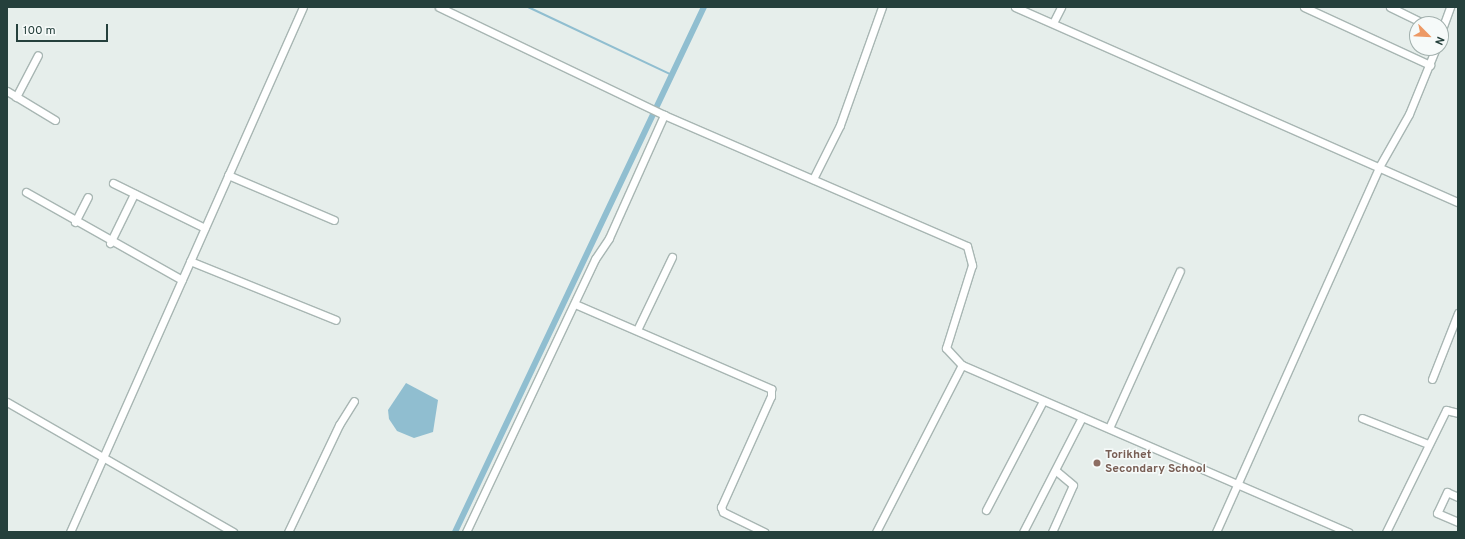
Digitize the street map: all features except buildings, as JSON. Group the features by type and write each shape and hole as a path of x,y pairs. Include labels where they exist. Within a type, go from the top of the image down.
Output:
{"street":[{"path":"70,532 302,7"},
{"path":"438,7 661,114 967,246 972,253 972,265 946,348 962,365 1043,401 1238,483 1348,532"},
{"path":"813,180 840,125 882,7"},
{"path":"1015,7 1458,202"},
{"path":"1053,23 1061,7"},
{"path":"1304,7 1430,65"},
{"path":"1390,7 1409,16"},
{"path":"16,97 38,55"},
{"path":"1216,532 1379,167 1409,114 1433,56"},
{"path":"7,91 55,120"},
{"path":"466,532 575,304 661,114"},
{"path":"228,176 334,220"},
{"path":"113,183 205,228"},
{"path":"26,192 110,242 182,280"},
{"path":"110,242 134,194"},
{"path":"76,222 88,197"},
{"path":"637,330 672,257"},
{"path":"190,261 336,320"},
{"path":"1109,428 1180,271"},
{"path":"575,304 771,389 769,401 721,507 723,512 764,532"},
{"path":"1432,379 1458,313"},
{"path":"876,532 962,365"},
{"path":"288,532 339,425 354,401"},
{"path":"986,510 1043,401"},
{"path":"7,402 233,532"},
{"path":"1386,532 1446,410 1458,413"},
{"path":"1023,532 1082,417"},
{"path":"1362,418 1428,444"},
{"path":"1052,532 1073,485 1055,470"},
{"path":"1458,497 1447,492 1438,513 1458,522"}],"water":[{"path":"406,383 438,400 433,432 414,438 397,431 389,419 388,410"}],"waterway":[{"path":"528,7 672,75"},
{"path":"455,532 704,7"}],"place":[{"name":"Torikhet Secondary School","path":"1097,463"}]}
